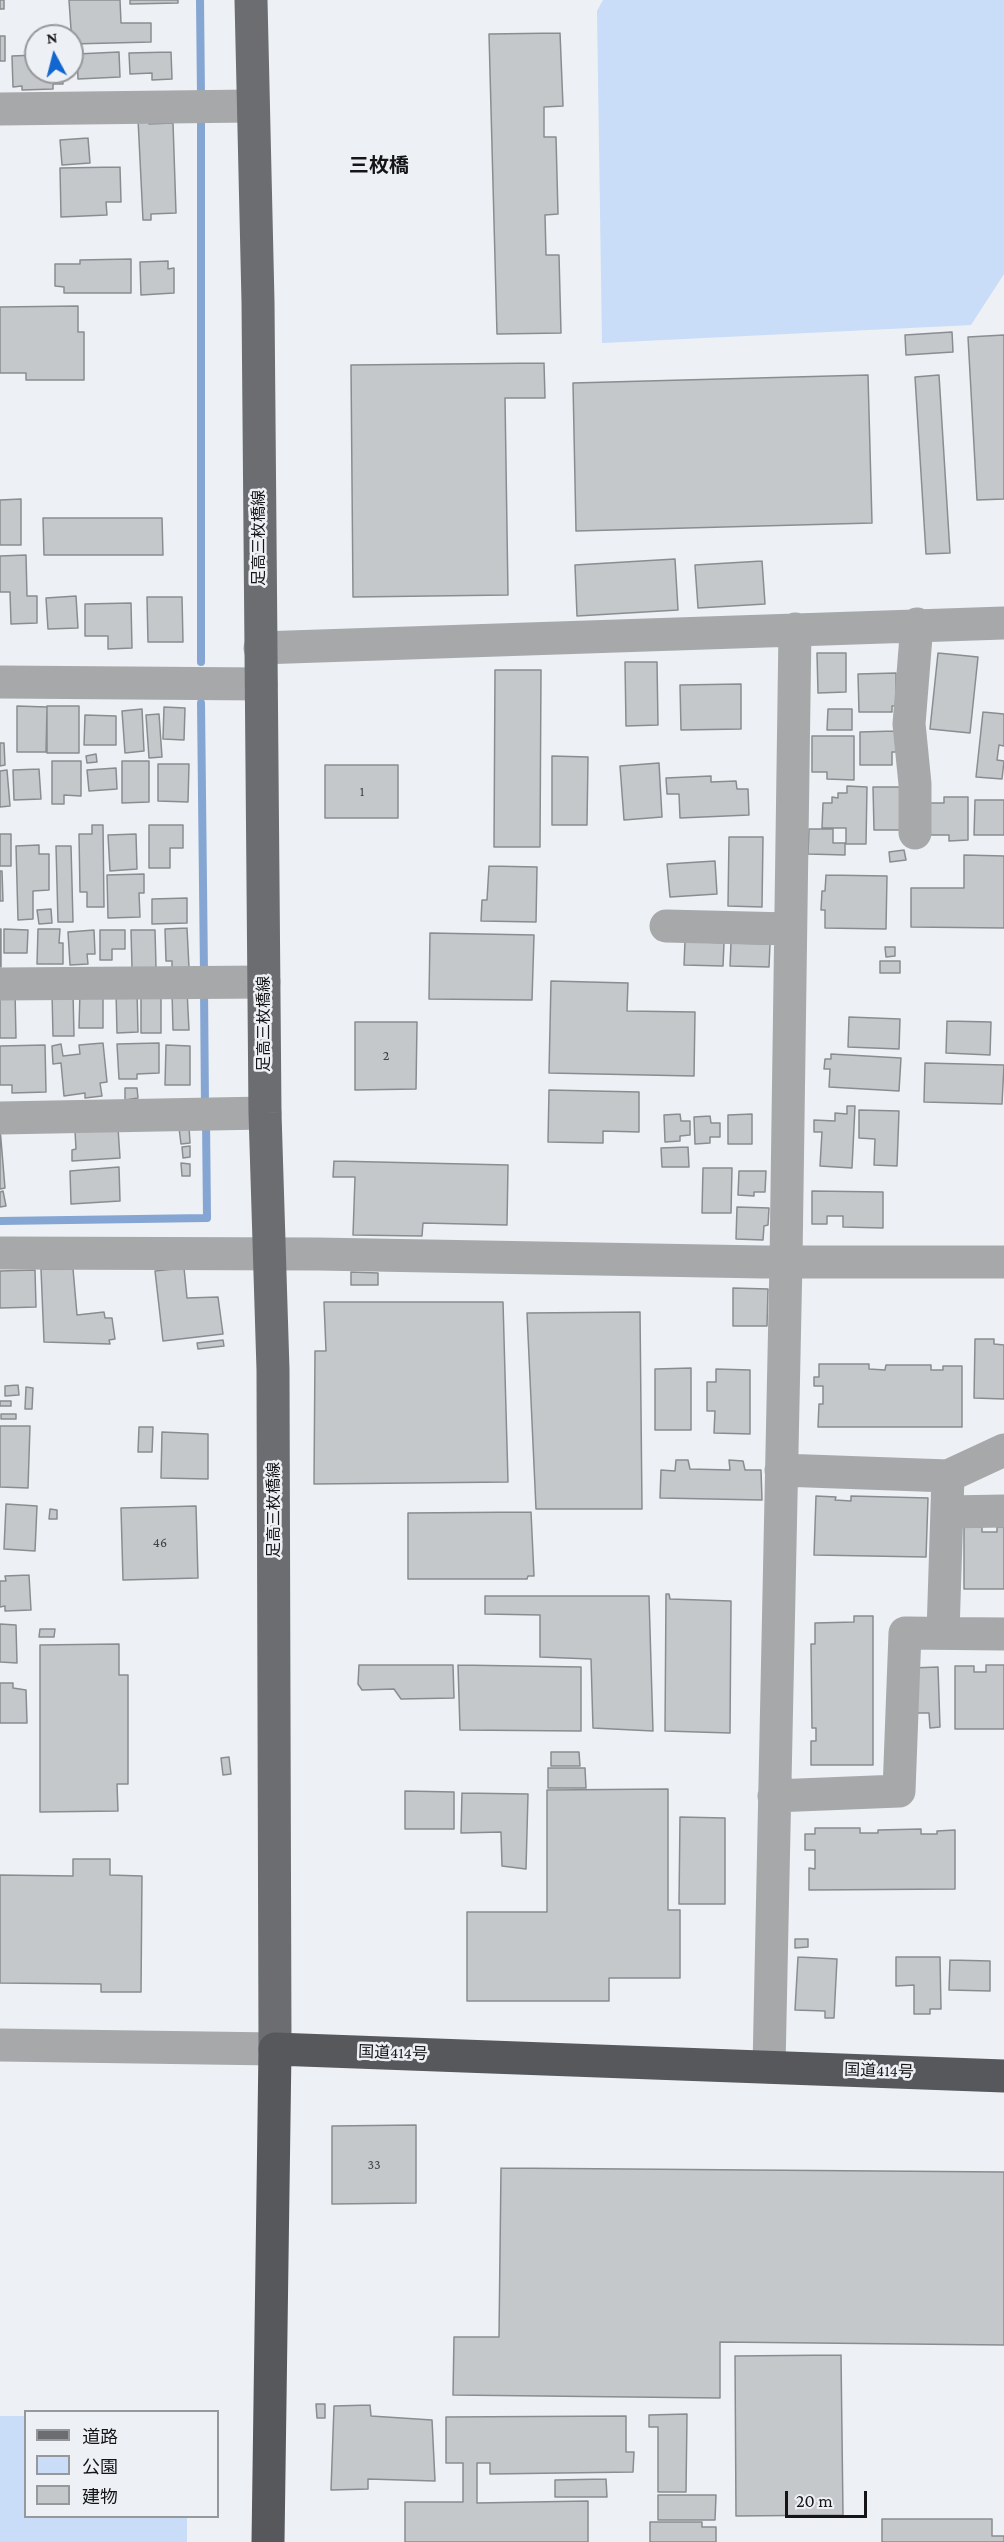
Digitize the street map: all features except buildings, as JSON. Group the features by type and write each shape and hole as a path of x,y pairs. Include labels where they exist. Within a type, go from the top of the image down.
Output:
{"highway":[{"name":"国道414号","path":"275,2049 1004,2076"},
{"path":"268,2542 275,2049"}],"main road":[{"name":"足高三枚橋線","path":"251,0 258,302 265,1113 273,1382 275,2049"}],"street":[{"path":"0,109 252,106"},
{"path":"260,648 795,628 1004,623"},
{"path":"915,833 915,784 909,724 917,624"},
{"path":"769,2067 786,1261 795,628"},
{"path":"0,682 261,684"},
{"path":"666,926 790,929"},
{"path":"0,984 264,982"},
{"path":"0,1118 265,1113"},
{"path":"0,1253 270,1253 1004,1262"},
{"path":"781,1470 948,1476 1004,1450"},
{"path":"943,1633 948,1476"},
{"path":"947,1512 1004,1511"},
{"path":"774,1796 899,1791 905,1633 1004,1634"},
{"path":"0,2046 275,2049"}],"green space":[{"path":"603,0 1004,0 1004,274 971,325 602,343 597,11"},
{"path":"0,2416 24,2416 24,2518 187,2518 187,2542 0,2542"}],"waterway":[{"path":"200,0 201,96"},
{"path":"201,118 201,662"},
{"path":"201,703 204,975"},
{"path":"204,988 205,1107"},
{"path":"0,1221 207,1218 206,1120"}],"district":[{"name":"三枚橋","path":"379,166"}]}
